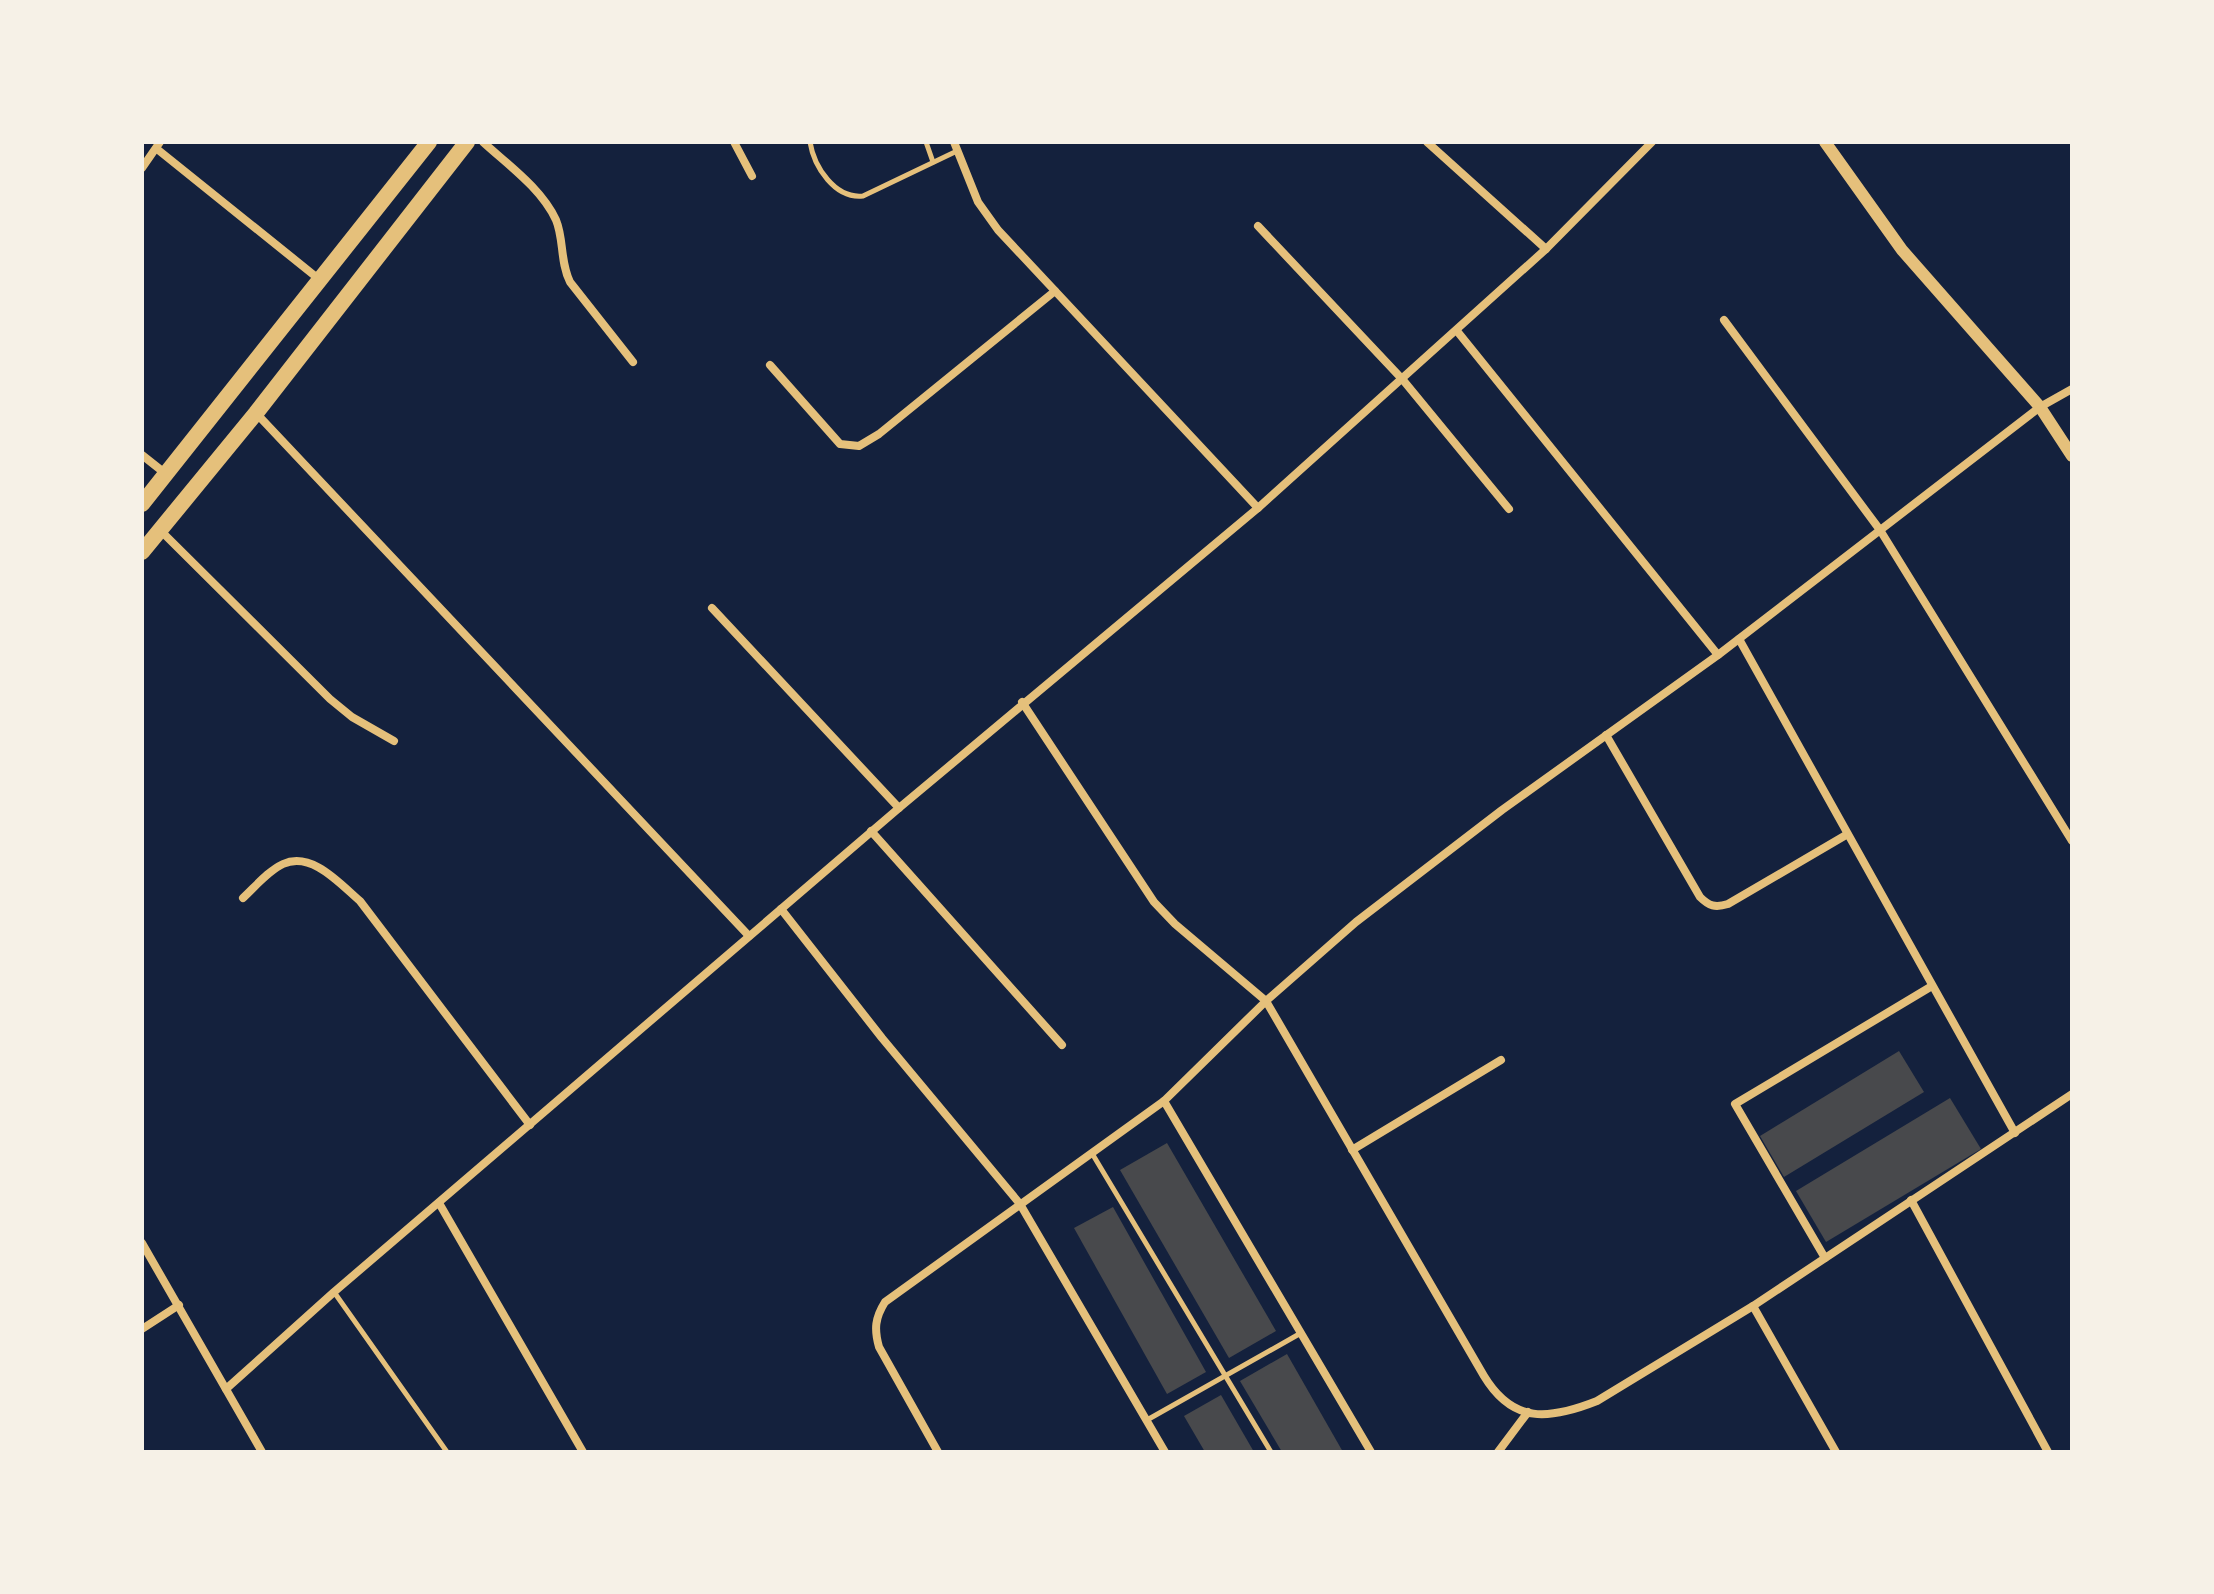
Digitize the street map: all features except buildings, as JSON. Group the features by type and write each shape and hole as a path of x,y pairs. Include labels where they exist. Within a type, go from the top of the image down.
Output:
{"highway":[{"path":"142,504 429,142"},
{"path":"142,552 256,413 467,142"}],"street":[{"path":"483,142 539,194 557,222 563,268 570,282 633,362"},
{"path":"734,142 752,176"},
{"path":"1427,142 1546,249"},
{"path":"226,1389 334,1292 1022,702 1258,508 1546,249 1652,142"},
{"path":"1825,142 1902,250 2040,407 2072,456"},
{"path":"142,168 158,145 320,280"},
{"path":"955,146 978,202 998,230 1258,508"},
{"path":"1258,226 1403,380 1509,509"},
{"path":"770,365 840,444 859,446 879,434 1055,291"},
{"path":"1724,320 1880,530 2072,841"},
{"path":"1457,331 1718,655"},
{"path":"938,1452 879,1347 875,1333 878,1314 885,1302 1164,1101 1266,1001 1356,922 1502,810 1718,655 2040,407 2072,389"},
{"path":"256,413 749,936"},
{"path":"142,455 166,474"},
{"path":"160,530 330,699 352,717 394,741"},
{"path":"712,608 899,808"},
{"path":"1739,639 2015,1133"},
{"path":"1022,702 1154,902 1175,924 1266,1001 1495,1395 1507,1406 1528,1412 1562,1413 1597,1401 1753,1306 2072,1094"},
{"path":"1606,735 1700,897 1708,905 1718,907 1728,904 1846,835"},
{"path":"871,831 1062,1045"},
{"path":"243,898 275,869 296,861 311,864 333,877 360,901 530,1125"},
{"path":"781,909 882,1038 1020,1204 1165,1452"},
{"path":"1825,1258 1735,1104 1932,986"},
{"path":"1352,1150 1501,1060"},
{"path":"1164,1101 1371,1452"},
{"path":"1911,1200 2048,1452"},
{"path":"439,1203 583,1452"},
{"path":"142,1243 262,1452"},
{"path":"142,1329 179,1305"},
{"path":"1753,1306 1836,1452"},
{"path":"1498,1452 1528,1412"}],"lane":[{"path":"810,142 824,175 836,188 854,197 863,196 933,162 955,146"},
{"path":"926,142 933,162"},
{"path":"1093,1155 1271,1452"},
{"path":"334,1292 447,1452"},
{"path":"1146,1420 1301,1333"}]}
